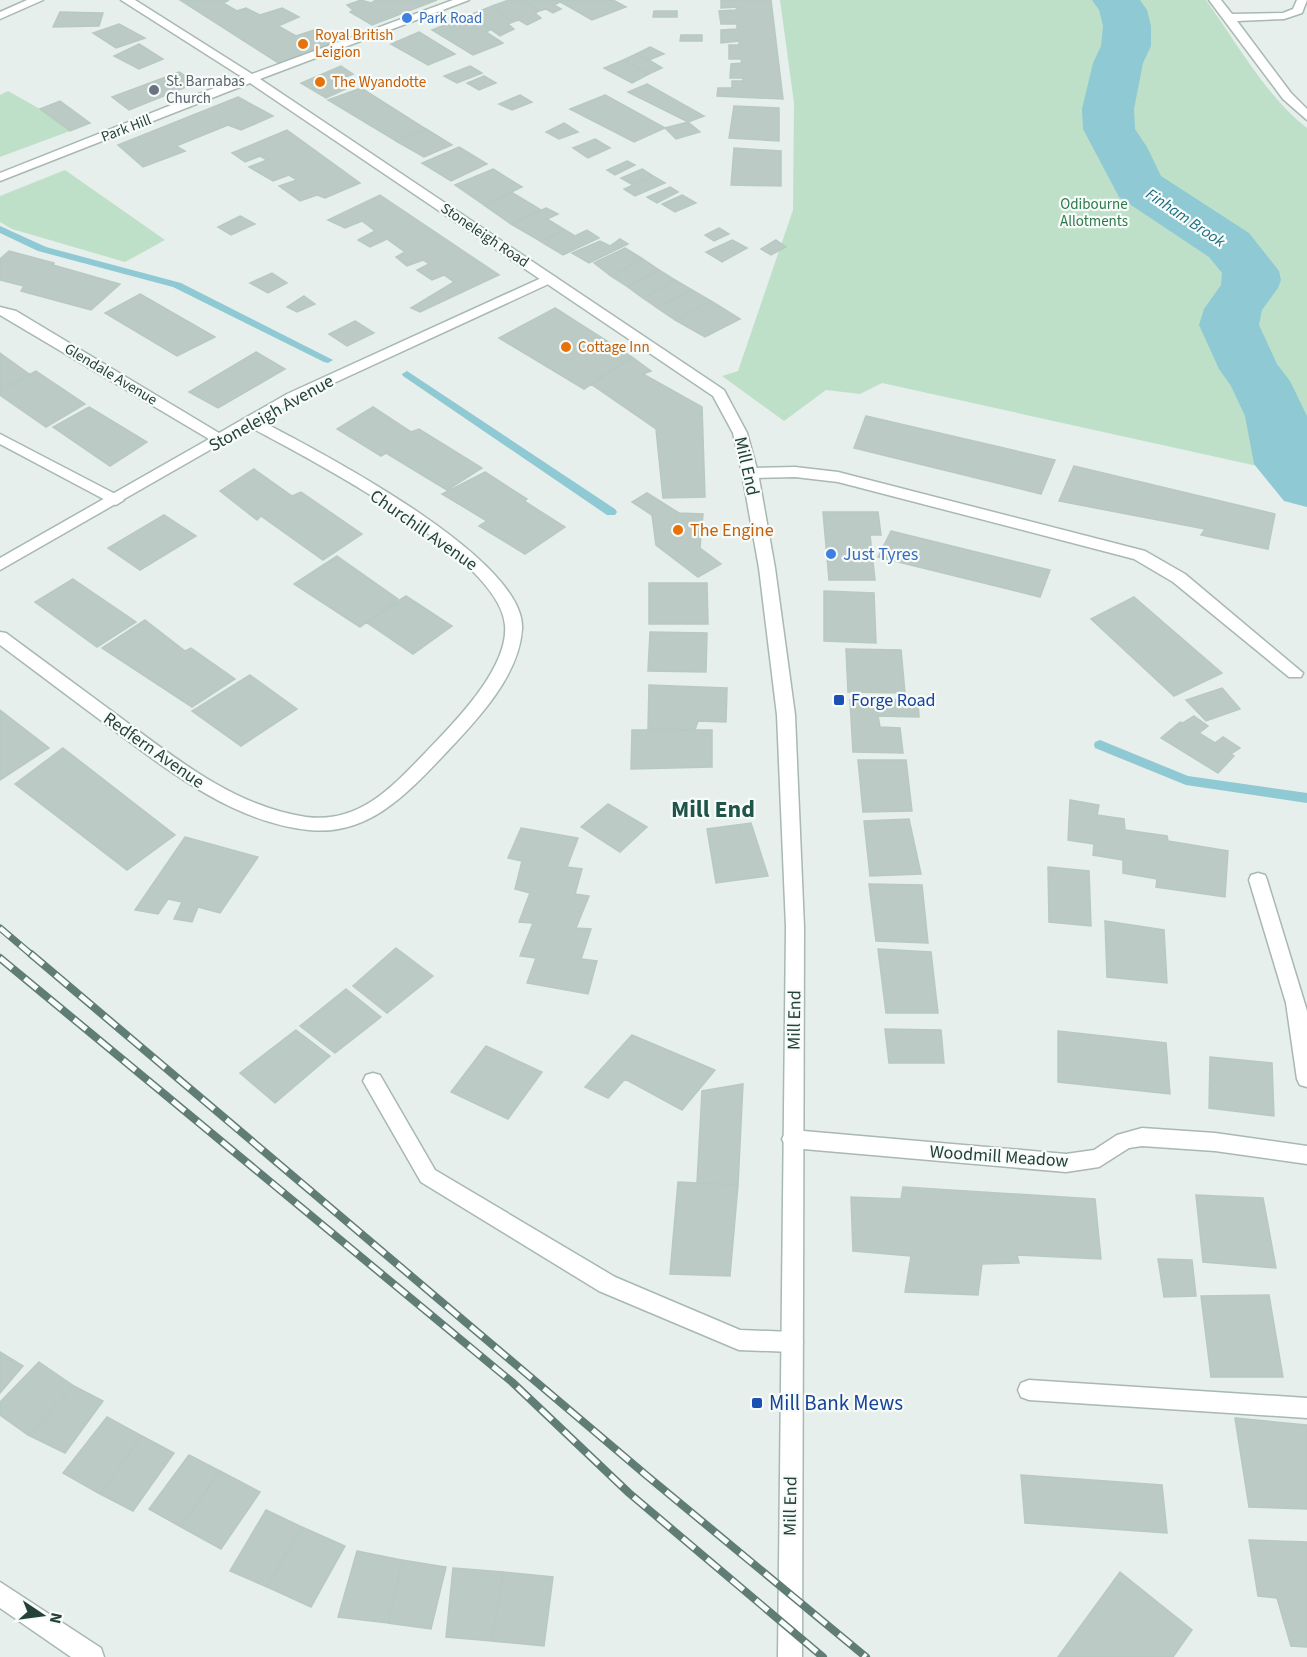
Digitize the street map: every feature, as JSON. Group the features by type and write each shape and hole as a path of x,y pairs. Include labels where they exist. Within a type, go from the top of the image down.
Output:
{"street":[{"path":"0,16 38,0"},
{"name":"Stoneleigh Road","path":"127,0 251,78 719,393"},
{"path":"251,78 463,0"},
{"path":"1215,0 1287,96 1307,117"},
{"path":"1227,18 1284,16 1298,11 1303,0"},
{"name":"Park Hill","path":"0,177 251,78"},
{"name":"Stoneleigh Avenue","path":"0,565 221,440 292,397 550,278"},
{"name":"Glendale Avenue","path":"0,311 11,314 221,440"},
{"name":"Mill End","path":"719,393 740,433 750,472 767,568 786,715 795,927 790,1657"},
{"name":"Churchill Avenue","path":"250,421 332,467 425,526 464,554 497,587 511,609 514,629 510,650 493,683 467,719 443,746"},
{"path":"0,438 116,500"},
{"path":"750,472 795,472 837,477 1139,555 1179,578 1295,673"},
{"name":"Redfern Avenue","path":"0,637 183,773 227,796 296,821 321,825 354,818 387,802 443,746"},
{"path":"1258,880 1292,988 1304,1043 1307,1079"},
{"path":"373,1081 428,1176 607,1284 739,1340 792,1342"},
{"name":"Woodmill Meadow","path":"792,1139 1066,1163 1099,1158 1124,1141 1142,1137 1215,1142 1307,1155"},
{"path":"1029,1390 1307,1408"},
{"path":"0,1594 92,1657"}],"green space":[{"name":"Odibourne Allotments","path":"780,0 1206,0 1252,68 1278,100 1307,128 1307,477 882,383 860,394 826,390 784,421 722,376 738,371 793,210 794,103"},
{"path":"8,91 40,109 70,131 0,157 0,95"},
{"path":"65,170 165,240 125,262 12,229 0,222 0,196"}],"building":[{"path":"180,0 229,0 223,3 237,11 246,8 260,15 282,8 299,17 278,26 296,36 317,29 336,42 280,64"},
{"path":"361,0 371,3 376,0 437,0 372,25 350,12 353,10 347,5"},
{"path":"509,0 524,0 539,11 535,13 541,18 527,25 519,20 513,22 492,6"},
{"path":"524,0 557,0 560,2 554,5 561,9 553,13 546,9 539,11"},
{"path":"557,0 613,0 626,7 592,20"},
{"path":"721,0 771,0 783,99 717,96 718,88 732,88 732,81 743,81 743,78 730,78 731,64 742,63 741,59 729,59 729,45 739,45 739,41 721,43 721,30 737,29 737,24 721,24 719,11 736,10 737,7 721,8"},
{"path":"492,6 513,22 508,24 514,29 500,36 470,15"},
{"path":"654,11 677,11 677,17 653,17"},
{"path":"60,12 103,13 99,26 53,27"},
{"path":"470,15 492,29 486,32 503,43 473,55 432,30"},
{"path":"119,24 145,38 116,48 93,33"},
{"path":"419,32 455,54 428,65 391,44"},
{"path":"681,35 702,35 702,41 680,41"},
{"path":"139,44 163,59 139,69 114,56"},
{"path":"650,47 664,54 649,60 636,54"},
{"path":"636,54 662,68 649,74 623,60"},
{"path":"623,60 649,74 632,83 604,68"},
{"name":"The Wyandotte","path":"341,66 353,74 336,81 348,88 326,98 301,83"},
{"path":"470,66 482,73 457,83 444,76"},
{"name":"St. Barnabas Church","path":"179,72 196,83 129,110 112,97"},
{"path":"484,76 496,83 479,90 467,83"},
{"path":"647,84 704,116 688,122 628,92"},
{"path":"361,88 426,129 396,141 328,100"},
{"path":"520,95 532,102 512,110 499,104"},
{"path":"605,95 665,128 634,142 570,109"},
{"path":"238,97 273,116 241,130 228,125 176,146 185,151 143,167 118,145"},
{"path":"60,101 90,123 70,131 40,109"},
{"path":"734,106 779,108 779,141 729,138"},
{"path":"688,122 700,132 676,139 665,128"},
{"path":"564,123 578,132 559,139 546,132"},
{"path":"426,129 452,145 424,157 396,141"},
{"path":"287,130 360,183 325,198 317,195 300,201 279,186 297,180 289,175 273,181 249,167 267,160 260,156 245,162 232,153"},
{"path":"595,139 610,148 588,158 573,148"},
{"path":"459,147 487,164 451,181 422,163"},
{"path":"734,148 781,151 781,186 731,185"},
{"path":"627,161 635,165 615,175 607,170"},
{"path":"493,169 522,187 484,205 455,185"},
{"path":"642,169 653,176 633,185 621,178"},
{"path":"653,176 665,183 635,196 624,189"},
{"path":"670,187 678,192 657,203 647,197"},
{"path":"511,192 541,210 511,224 484,205"},
{"path":"380,195 499,275 420,312 411,308 454,282 444,275 432,280 417,270 429,264 423,260 407,266 396,257 405,252 387,239 370,247 358,240 375,231 362,221 345,228 328,220"},
{"path":"682,195 696,203 675,212 662,204"},
{"path":"546,208 558,214 547,219 565,230 540,241 511,224"},
{"path":"240,216 255,224 231,235 218,227"},
{"path":"719,228 729,234 714,241 705,235"},
{"path":"565,230 575,236 587,230 599,238 563,255 540,241"},
{"path":"620,239 628,244 589,263 572,253 600,241 610,246"},
{"path":"732,240 747,248 722,262 706,252"},
{"path":"776,240 786,247 771,255 761,249"},
{"path":"625,248 643,259 611,276 594,263"},
{"path":"9,251 120,284 91,310 21,291 24,286 0,280 0,259"},
{"path":"643,259 659,270 628,287 611,276"},
{"path":"659,270 675,280 643,298 628,287"},
{"path":"272,273 287,283 268,293 250,283"},
{"path":"675,280 692,290 656,307 643,298"},
{"path":"692,290 711,301 675,320 656,307"},
{"path":"140,294 215,337 177,356 105,313"},
{"path":"304,296 315,304 297,312 287,307"},
{"path":"711,301 740,319 705,337 675,320"},
{"name":"Cottage Inn","path":"555,308 632,357 584,389 499,338"},
{"path":"355,321 374,333 347,346 329,334"},
{"path":"256,352 285,369 218,408 189,392"},
{"path":"0,353 29,374 0,391"},
{"path":"632,357 651,371 643,374 702,407 705,497 663,498 656,429 591,384"},
{"path":"36,371 85,404 46,427 0,395 0,391"},
{"path":"89,407 147,442 110,466 53,427"},
{"path":"373,407 411,432 419,429 482,468 447,490 386,453 381,456 337,429"},
{"path":"866,416 1055,460 1041,494 854,448"},
{"path":"1074,466 1275,514 1268,549 1201,535 1205,529 1059,501"},
{"path":"254,469 292,496 301,492 362,534 323,560 261,516 257,520 220,491"},
{"path":"485,472 527,499 524,501 565,527 525,554 479,526 487,521 442,494"},
{"name":"The Engine","path":"647,493 679,513 703,514 700,548 721,564 698,577 656,545 652,515 632,502"},
{"path":"823,512 878,512 881,535 870,535 875,580 829,580"},
{"path":"164,515 196,536 140,570 108,548"},
{"path":"891,531 1050,570 1040,597 878,557"},
{"path":"337,556 398,599 360,627 294,584"},
{"path":"73,579 136,622 97,647 35,602"},
{"path":"649,583 707,583 708,624 649,624"},
{"path":"824,591 874,593 876,643 824,641"},
{"path":"406,596 452,626 413,654 366,622"},
{"path":"1134,597 1222,673 1174,696 1091,619"},
{"path":"145,620 185,651 191,648 235,679 192,707 102,648"},
{"path":"650,632 707,633 706,672 648,671"},
{"path":"846,649 901,650 905,693 848,692"},
{"path":"250,675 297,709 241,746 192,711"},
{"path":"649,685 727,688 726,722 698,721 695,730 648,729"},
{"path":"1222,688 1240,709 1206,721 1186,700"},
{"path":"918,699 919,717 878,716 880,727 900,728 903,753 853,752 850,700"},
{"path":"0,710 49,748 0,780"},
{"path":"1194,716 1208,726 1199,733 1215,743 1223,737 1240,748 1231,754 1234,756 1218,773 1161,738 1180,722 1183,723"},
{"path":"632,730 712,730 712,767 631,769"},
{"path":"63,748 175,835 127,870 15,784"},
{"path":"858,760 906,760 912,811 863,812"},
{"path":"1070,800 1099,805 1097,815 1124,819 1125,830 1167,836 1168,841 1228,851 1225,897 1156,887 1157,879 1123,873 1123,860 1093,855 1094,844 1068,840"},
{"path":"608,804 647,827 620,852 581,827"},
{"path":"909,819 921,874 870,876 864,821"},
{"path":"751,823 768,876 716,883 707,829"},
{"path":"521,828 578,838 567,867 582,869 575,894 589,896 576,928 591,929 581,959 597,961 588,994 527,983 536,958 520,956 533,923 519,922 530,893 515,889 522,861 508,858"},
{"path":"185,837 258,857 220,913 198,907 192,922 174,919 182,902 168,899 158,914 135,910"},
{"path":"1048,867 1089,871 1091,926 1049,922"},
{"path":"869,884 922,885 928,943 876,941"},
{"path":"1105,921 1164,930 1167,983 1107,977"},
{"path":"396,948 433,976 387,1013 353,986"},
{"path":"878,949 931,952 938,1013 886,1013"},
{"path":"346,989 381,1017 335,1053 300,1026"},
{"path":"885,1029 941,1030 944,1063 889,1063"},
{"path":"296,1030 330,1056 275,1103 240,1073"},
{"path":"1058,1031 1166,1043 1170,1094 1058,1082"},
{"path":"632,1035 715,1070 682,1110 625,1079 608,1098 585,1087"},
{"path":"486,1046 542,1072 508,1119 451,1092"},
{"path":"1210,1057 1272,1063 1274,1116 1209,1108"},
{"path":"743,1084 738,1185 697,1183 702,1091"},
{"path":"678,1182 738,1185 730,1276 670,1274"},
{"path":"903,1187 1095,1199 1101,1259 1017,1255 1019,1263 982,1264 978,1295 905,1292 911,1256 853,1251 851,1197 901,1199"},
{"path":"1196,1195 1263,1198 1276,1268 1203,1262"},
{"path":"1158,1259 1192,1260 1196,1296 1164,1297"},
{"path":"1269,1295 1283,1377 1211,1377 1201,1296"},
{"path":"0,1352 23,1366 0,1393"},
{"path":"39,1362 74,1386 28,1435 0,1415 0,1402"},
{"path":"74,1386 103,1401 65,1453 28,1435"},
{"path":"107,1417 142,1436 100,1494 63,1473"},
{"path":"1235,1418 1307,1425 1307,1509 1249,1507"},
{"path":"142,1436 174,1453 133,1511 100,1494"},
{"path":"189,1455 220,1471 181,1527 149,1509"},
{"path":"220,1471 260,1492 221,1549 181,1527"},
{"path":"1021,1475 1162,1485 1167,1533 1025,1523"},
{"path":"266,1510 302,1527 267,1587 230,1571"},
{"path":"302,1527 345,1546 311,1607 267,1587"},
{"path":"1249,1540 1307,1542 1307,1647 1291,1646 1277,1598 1258,1596"},
{"path":"357,1551 402,1560 388,1623 338,1617"},
{"path":"402,1560 446,1567 431,1629 388,1623"},
{"path":"453,1568 503,1572 492,1641 446,1637"},
{"path":"503,1572 553,1577 544,1646 492,1641"},
{"path":"1120,1572 1192,1630 1173,1657 1058,1657"}],"waterway":[{"name":"Finham Brook","path":"1116,0 1123,10 1127,26 1126,46 1118,63 1108,109 1109,129 1121,147 1138,185 1229,245 1250,271 1252,280 1249,288 1233,309 1229,325 1249,369 1259,381 1276,416 1286,464 1307,487"},
{"path":"0,229 42,249 177,285 328,360"},
{"path":"407,374 611,512"},
{"path":"1100,745 1186,780 1307,798"}],"railway":[{"path":"0,928 33,956"},
{"path":"31,954 646,1475 866,1657"},
{"path":"0,958 512,1382 629,1493 823,1657"}],"place":[{"name":"Park Road","path":"407,18"},
{"name":"Royal British Leigion","path":"303,44"},
{"name":"The Wyandotte","path":"320,82"},
{"name":"St. Barnabas Church","path":"154,90"},
{"name":"Cottage Inn","path":"566,347"},
{"name":"The Engine","path":"678,530"},
{"name":"Just Tyres","path":"831,554"},
{"name":"Forge Road","path":"839,700"},
{"name":"Mill Bank Mews","path":"757,1403"}],"district":[{"name":"Mill End","path":"713,809"}]}
